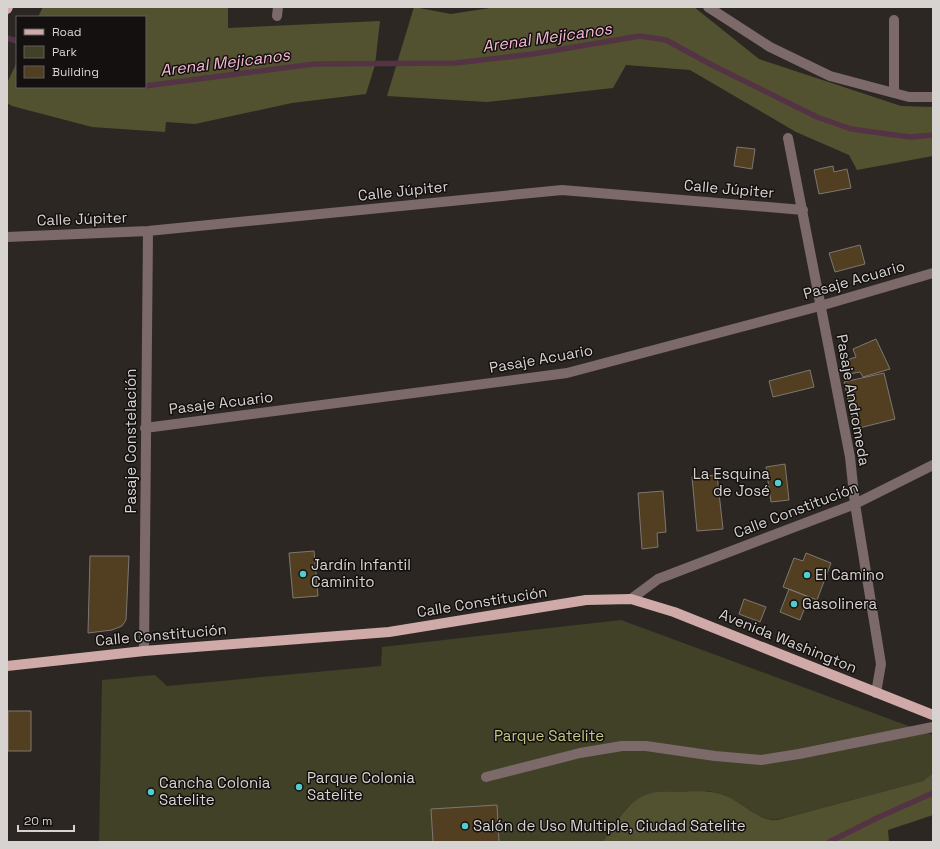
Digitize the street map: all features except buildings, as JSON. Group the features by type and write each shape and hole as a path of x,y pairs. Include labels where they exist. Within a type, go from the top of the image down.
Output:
{"main road":[{"name":"Calle Constitución","path":"7,666 144,651 389,632 586,600 631,599"},
{"name":"Avenida Washington","path":"631,599 674,612 933,715"}],"street":[{"path":"708,7 770,47 830,76 909,97 933,97"},
{"path":"894,20 894,93"},
{"name":"Pasaje Andromeda","path":"788,138 850,457 855,504 881,664 876,693"},
{"name":"Calle Júpiter","path":"7,237 148,231 562,190 803,210"},
{"name":"Pasaje Constelación","path":"144,651 148,231"},
{"name":"Pasaje Acuario","path":"146,428 567,373 820,306 933,273"},
{"name":"Calle Constitución","path":"631,599 658,579 855,504 933,465"},
{"path":"486,777 580,753 622,746 646,746 715,756 761,760 799,754 933,727"}],"green space":[{"name":"Parque Satelite","path":"621,620 933,735 933,773 923,781 785,818 770,820 757,815 725,795 709,791 629,806 616,821 603,842 99,842 102,680 155,675 167,686 381,666 382,647"}],"shaded area":[{"path":"43,7 228,7 228,28 380,21 375,65 366,94 292,103 195,124 166,122 165,132 92,127 12,106 7,103 7,83 16,64 16,88 146,88 146,16 38,16"},
{"path":"414,7 451,14 496,7 694,7 759,59 901,106 933,107 933,156 857,170 849,155 796,132 690,70 626,65 613,88 487,102 387,96"},
{"path":"933,773 933,815 888,830 889,842 603,842 623,813 636,800 652,793 698,791 719,793 759,816 773,820 923,781"}],"waterway":[{"name":"Arenal Mejicanos","path":"146,86 314,64 455,63 533,54 640,36 666,40 710,64 817,117 851,129 910,137 933,135"},
{"name":"Arenal Mejicanos","path":"7,38 16,41"},
{"path":"829,842 879,817 933,793"}],"place":[{"name":"La Esquina de José","path":"778,483"},
{"name":"Jardín Infantil Caminito","path":"303,574"},
{"name":"El Camino","path":"807,575"},
{"name":"Gasolinera","path":"794,604"},
{"name":"Parque Colonia Satelite","path":"299,787"},
{"name":"Cancha Colonia Satelite","path":"151,792"},
{"name":"Salón de Uso Multiple, Ciudad Satelite","path":"465,826"}]}
